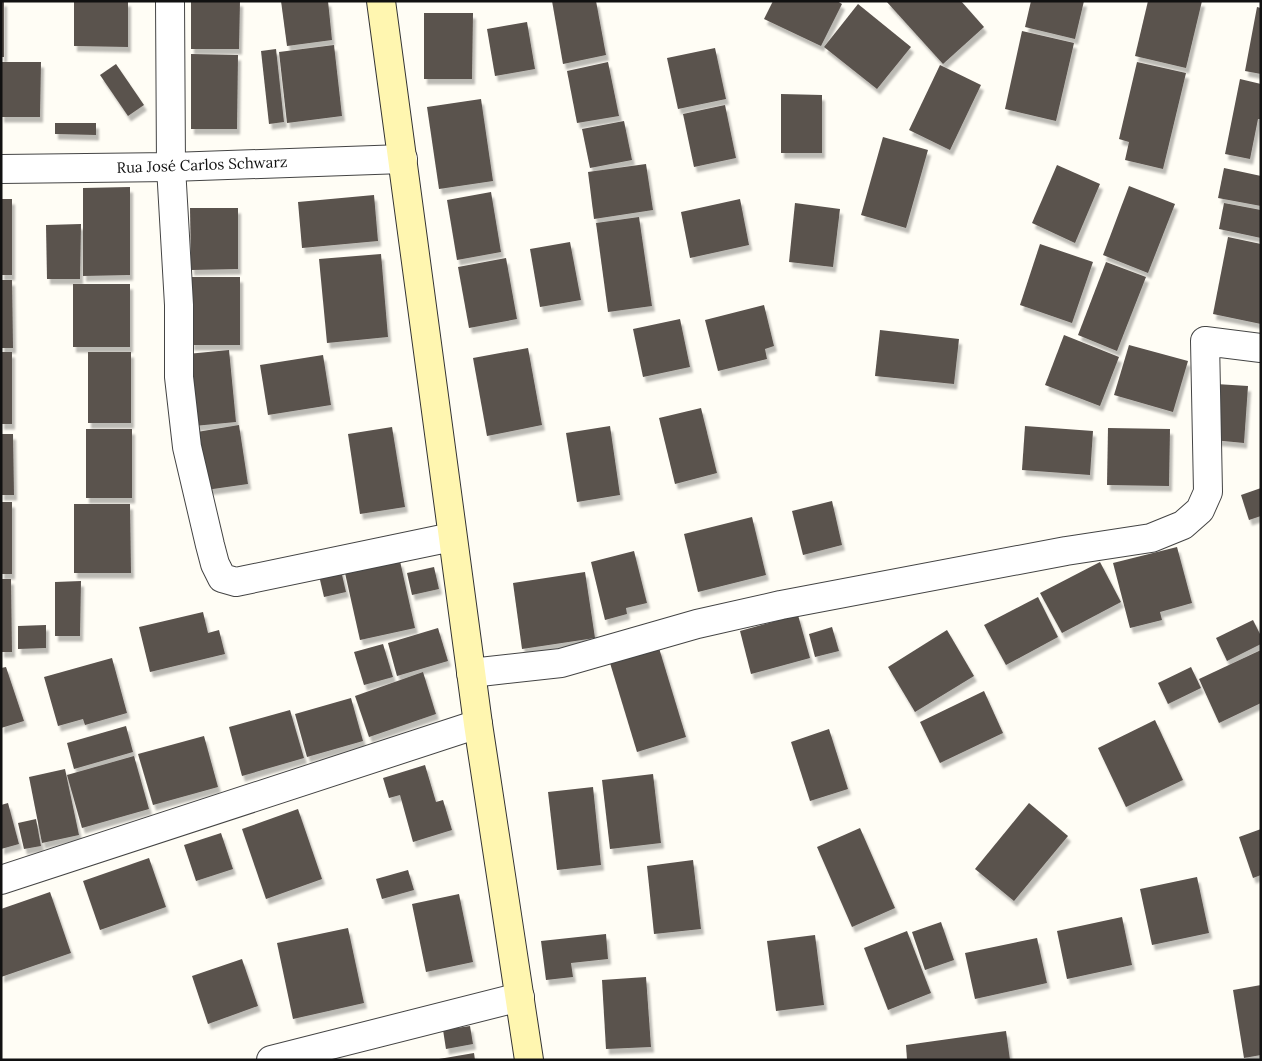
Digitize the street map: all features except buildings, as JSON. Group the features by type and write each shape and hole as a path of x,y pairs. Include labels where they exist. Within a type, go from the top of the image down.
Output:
{"main road":[{"path":"381,1 478,724 529,1060"}],"street":[{"path":"170,1 171,167 179,305 179,377 186,438 210,545 215,564 222,578 236,582 452,537"},
{"name":"Rua José Carlos Schwarz","path":"1,169 171,167 403,159"},
{"path":"471,673 561,663 698,624 772,608 1023,559 1152,538 1183,525 1200,510 1208,492 1205,341 1261,348"},
{"path":"1,880 478,724"},
{"path":"271,1060 312,1055 520,997"}]}
